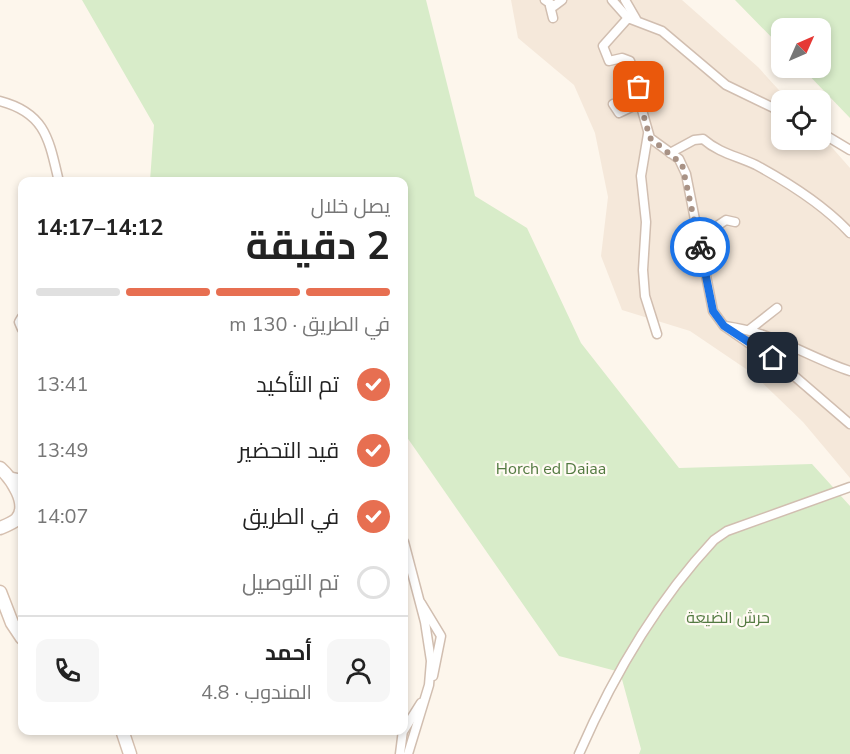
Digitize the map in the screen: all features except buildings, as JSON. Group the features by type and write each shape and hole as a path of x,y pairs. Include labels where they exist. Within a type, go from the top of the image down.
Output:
{"street":[{"path":"553,18 548,3 562,0"},
{"path":"612,0 632,19 662,31 726,85 771,107"},
{"path":"625,0 632,19"},
{"path":"632,19 603,46 603,50 609,61 622,58 630,62 642,96 640,103 648,133 641,176 645,222 643,264 645,296 657,334"},
{"path":"0,101 24,109 41,124 57,177"},
{"path":"613,104 619,113 640,103"},
{"path":"648,133 679,159 686,174 713,311 724,326 785,368 850,424"},
{"path":"670,153 694,140 703,139 719,152 742,158 774,176 811,200 850,233"},
{"path":"831,139 850,150"},
{"path":"699,238 726,220 735,222"},
{"path":"680,244 679,236 696,225"},
{"path":"748,330 777,308"},
{"path":"724,326 748,330 780,340 828,364 850,371"},
{"path":"4,472 18,477"},
{"path":"4,472 18,494"},
{"path":"579,754 600,706 653,615 714,540 727,531 850,487"},
{"path":"0,528 16,520 18,515"},
{"path":"408,558 430,653 429,685 408,754"},
{"path":"0,592 18,632"},
{"path":"408,723 425,698"},
{"path":"124,735 130,754"},
{"path":"400,754 402,735"}],"shaded area":[{"path":"511,0 682,0 758,67 779,90 771,90 771,150 831,150 831,146 850,168 850,478 803,422 752,373 690,331 622,310 601,256 608,197 595,133 574,85 518,38"}],"green space":[{"name":"Horch ed Daiaa","path":"82,0 426,0 475,196 527,228 581,343 679,468 812,464 850,506 850,754 639,754 641,749 620,672 559,656 408,439 408,177 150,177 154,125"},
{"path":"735,0 850,0 850,118 831,98 831,90 823,90 812,78 831,78 831,18 771,18 771,37"}],"way so far":[{"path":"639,87 642,96 640,103 650,138 679,159 686,174 700,247"}],"route":[{"path":"700,247 713,311 724,326 773,358"}],"park label":[{"name":"حرش الضيعة","path":"728,617"}]}
